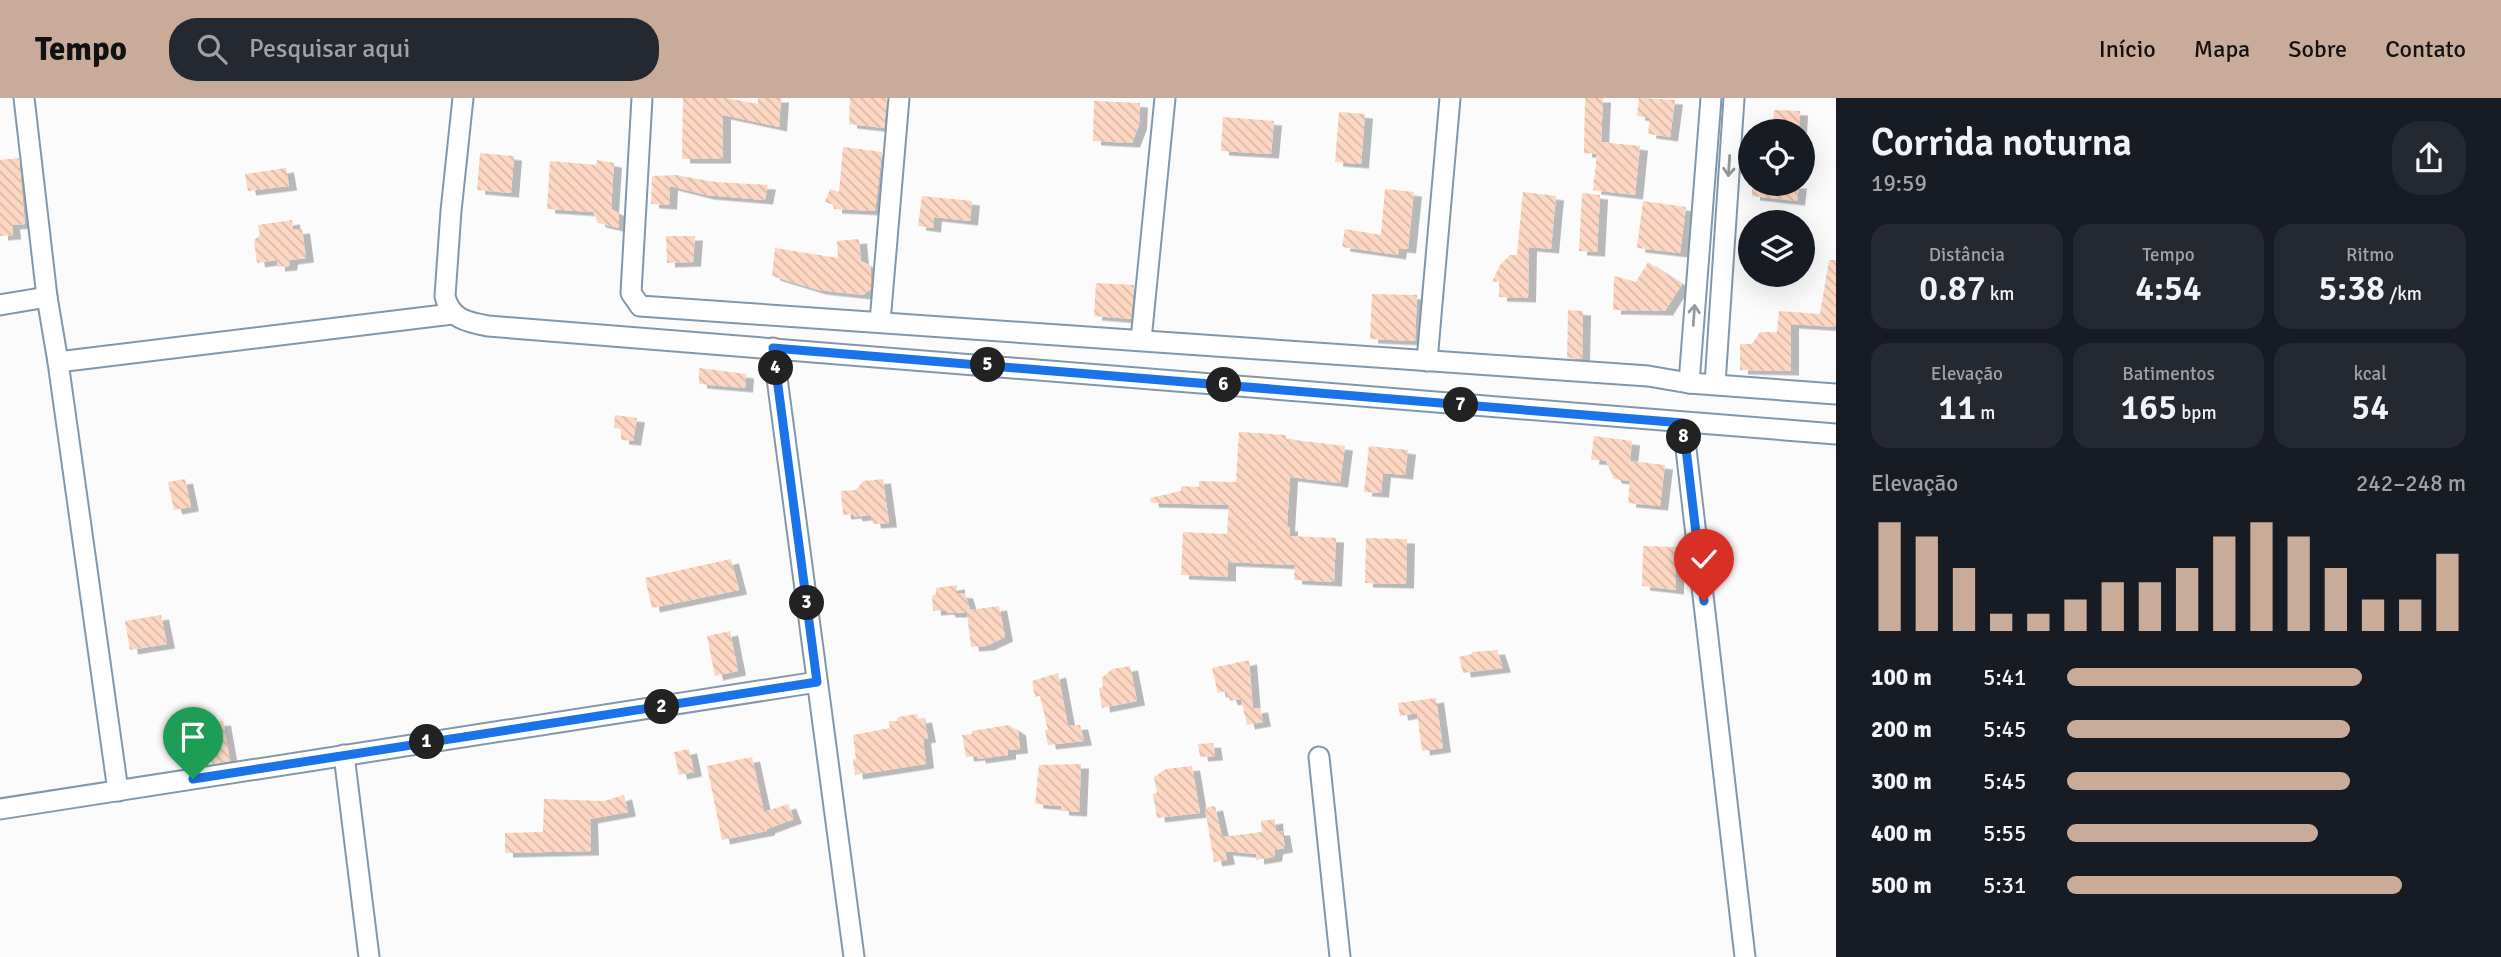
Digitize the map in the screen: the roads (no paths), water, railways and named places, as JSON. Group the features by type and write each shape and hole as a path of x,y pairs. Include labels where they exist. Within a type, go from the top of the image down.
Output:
{"street":[{"path":"24,98 47,297 118,791"},
{"path":"463,98 445,296 452,314 464,322 1836,434"},
{"path":"642,98 631,293 640,306 1648,376 1689,383 1836,394"},
{"path":"880,322 899,98"},
{"path":"1141,340 1165,98"},
{"path":"1427,361 1450,98"},
{"path":"1689,383 1711,98"},
{"path":"1715,384 1734,98"},
{"path":"0,305 47,297"},
{"path":"58,362 452,314"},
{"path":"773,348 854,957"},
{"path":"1683,423 1745,957"},
{"path":"0,809 817,682"},
{"path":"344,755 369,957"},
{"path":"1319,757 1340,957"}]}
